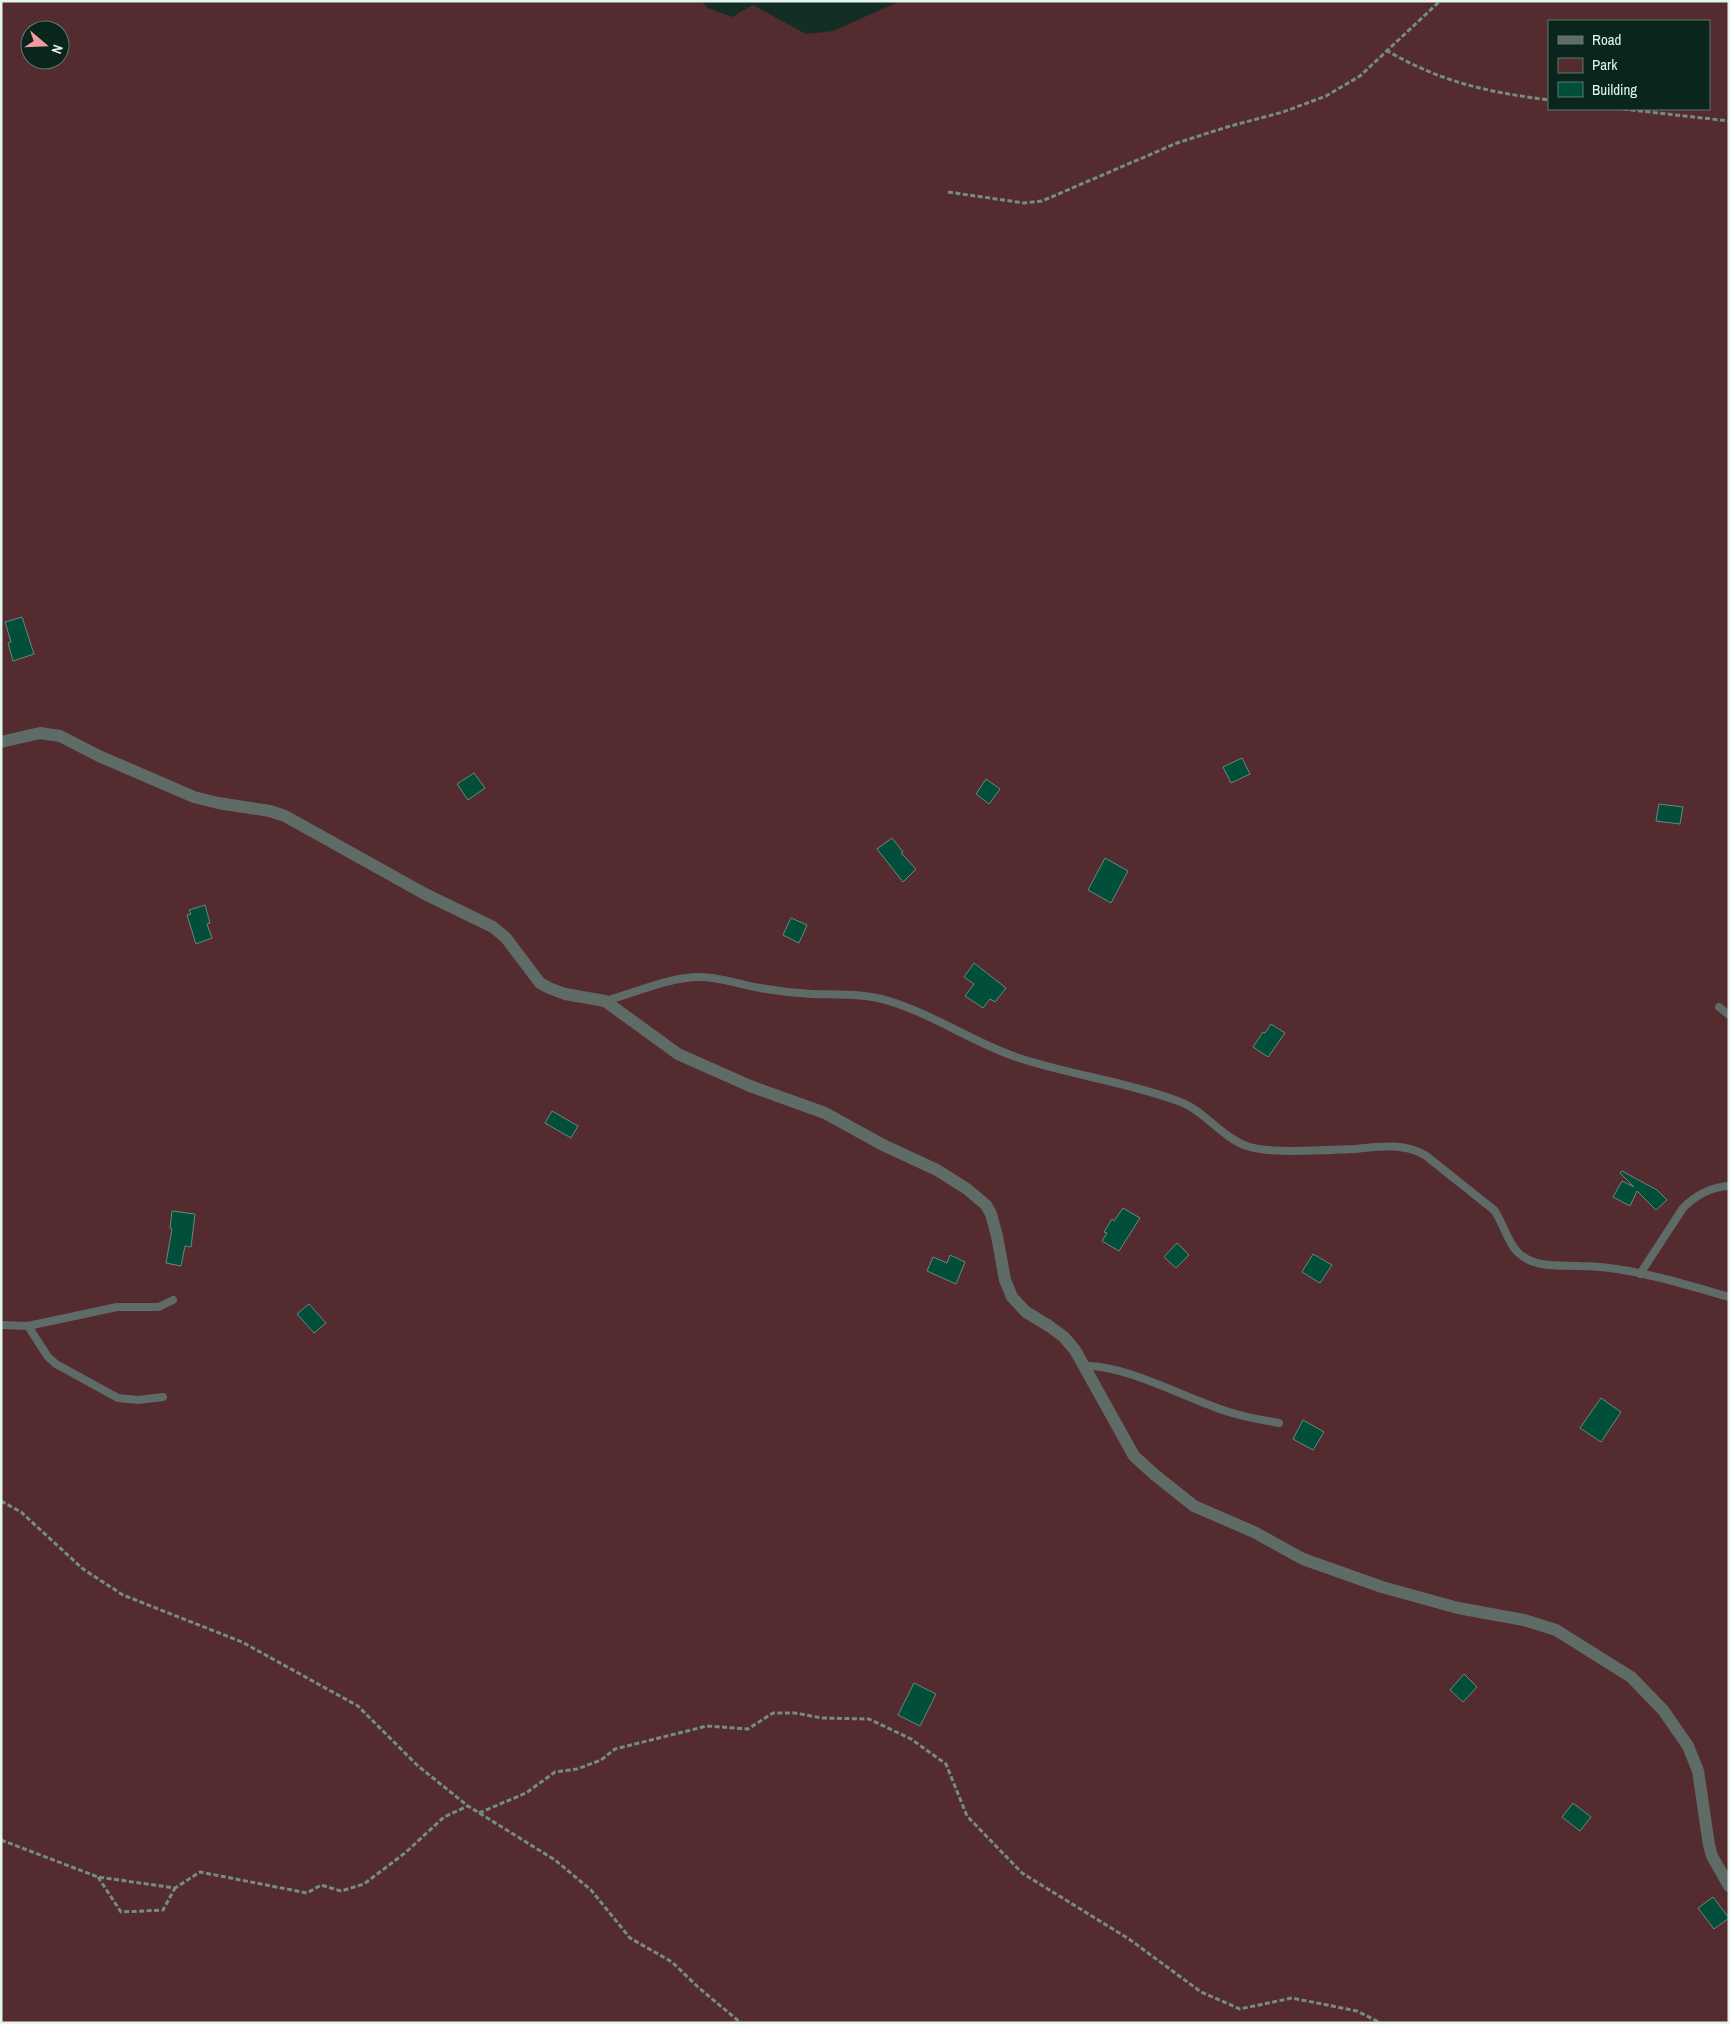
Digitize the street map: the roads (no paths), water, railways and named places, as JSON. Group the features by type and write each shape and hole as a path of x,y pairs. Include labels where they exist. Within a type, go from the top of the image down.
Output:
{"street":[{"path":"1,742 40,733 60,736 99,756 194,797 218,803 270,811 285,816 425,894 493,927 506,938 540,983 549,988 565,994 605,1001 678,1054 750,1086 824,1113 882,1145 937,1170 967,1189 986,1206 991,1214 1005,1280 1012,1297 1026,1312 1064,1337 1085,1366 1118,1430 1134,1456 1155,1476 1194,1506 1254,1532 1303,1559 1382,1587 1458,1608 1524,1620 1556,1630 1632,1677 1663,1710 1688,1746 1698,1771 1712,1856 1729,1886"}],"lane":[{"path":"605,1001 670,982 696,977 711,977 769,989 808,994 871,996 888,1000 1017,1057 1176,1100 1195,1109 1237,1141 1248,1146 1262,1149 1302,1150 1354,1149 1388,1145 1404,1146 1416,1150 1494,1210 1520,1255 1528,1260 1552,1265 1601,1267 1640,1274 1729,1297"},
{"path":"1718,1007 1729,1015"},
{"path":"1640,1274 1683,1208 1690,1201 1708,1189 1729,1186"},
{"path":"1,1325 28,1326 108,1308 159,1307 173,1300"},
{"path":"28,1326 48,1357 56,1364 118,1398 138,1400 163,1397"},
{"path":"1085,1366 1092,1365 1118,1370 1247,1418 1279,1423"}]}
